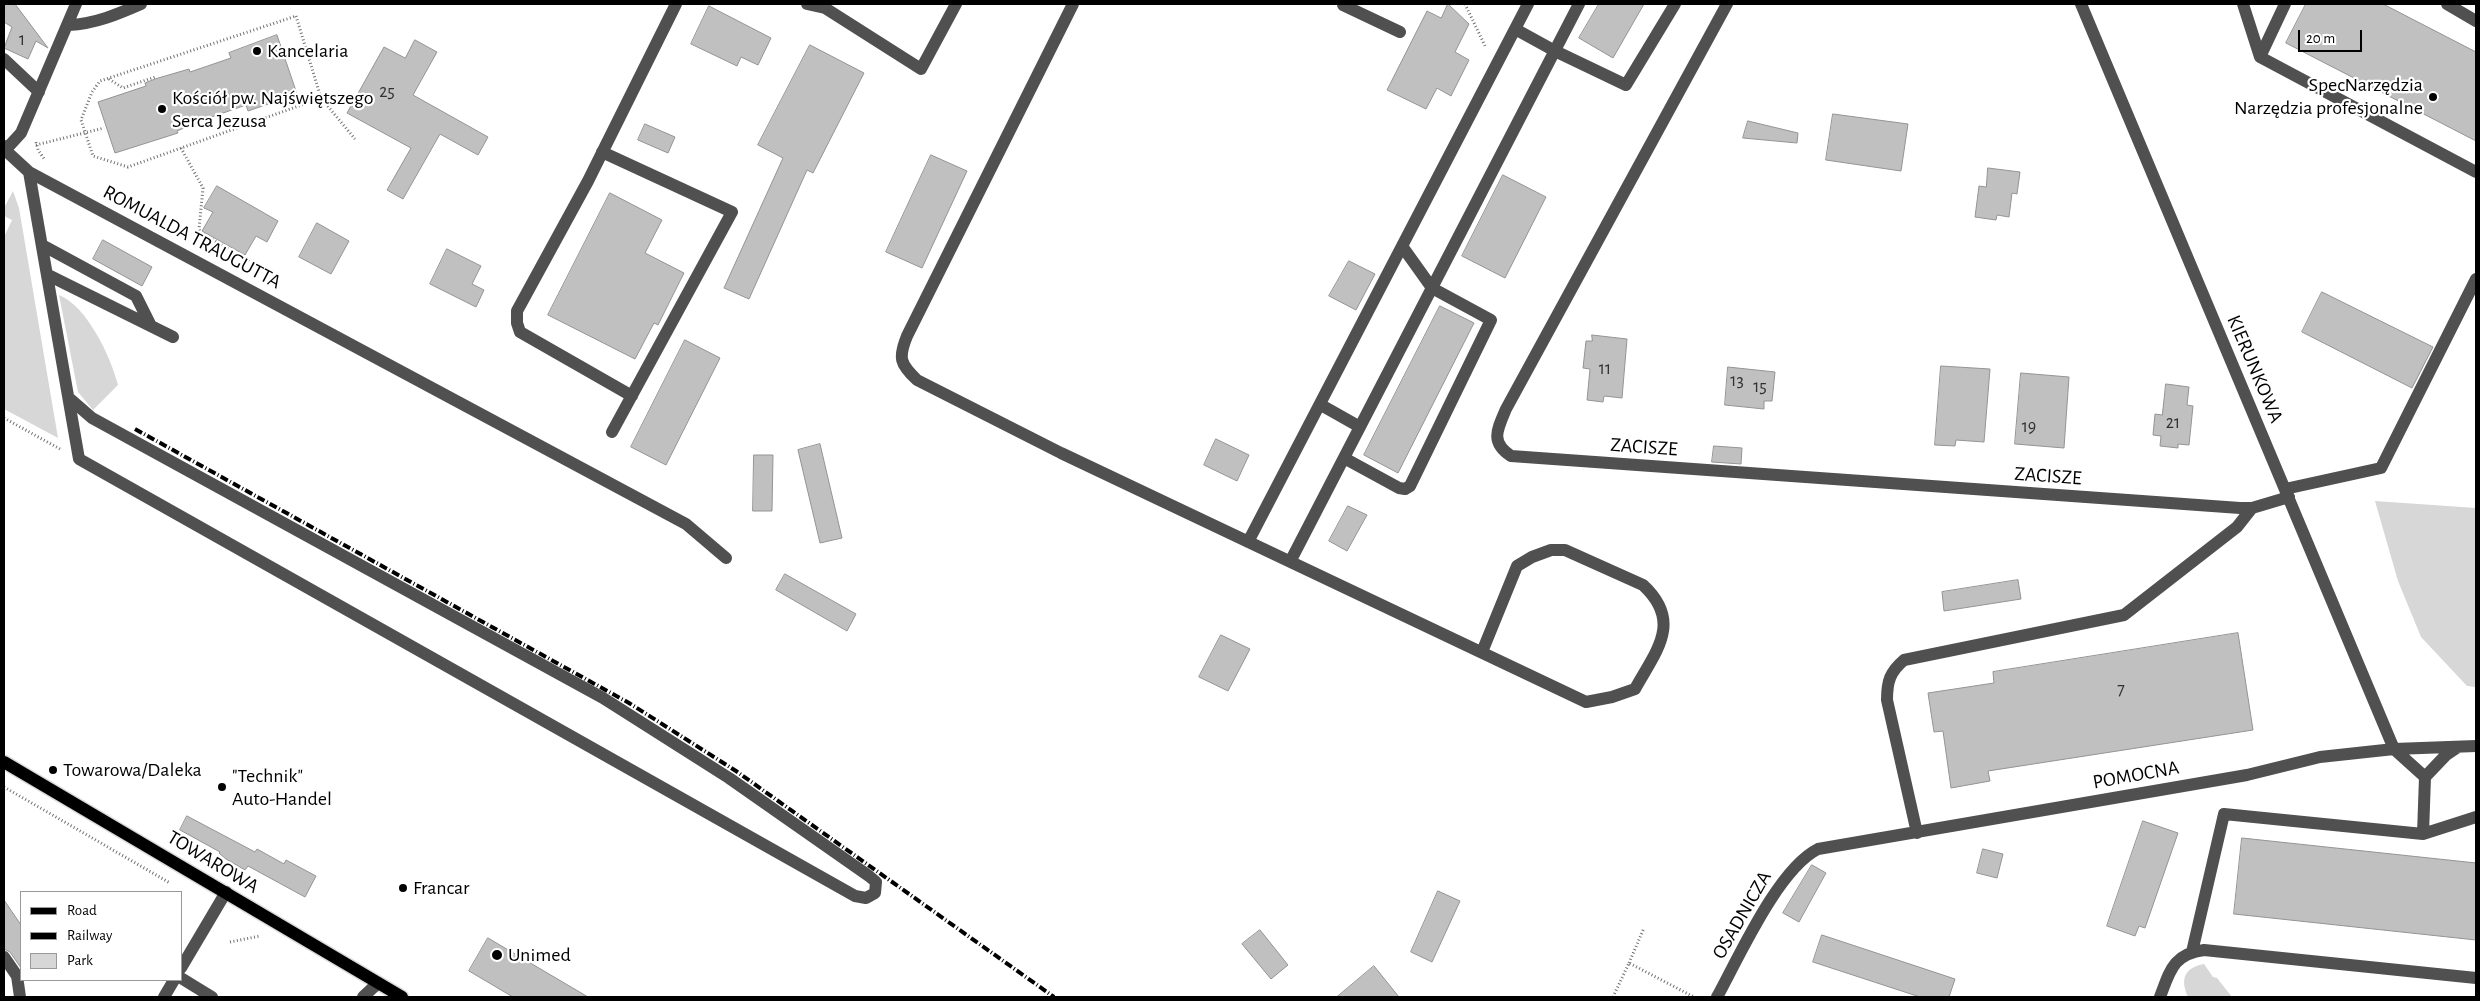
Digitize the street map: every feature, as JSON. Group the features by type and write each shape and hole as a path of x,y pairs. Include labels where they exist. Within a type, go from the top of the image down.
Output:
{"main road":[{"name":"TOWAROWA","path":"4,762 402,997"}],"street":[{"path":"4,148 10,145 22,133 69,25 76,4"},
{"path":"69,25 111,17 141,4"},
{"path":"632,396 520,332 516,324 517,312 602,152 676,4"},
{"path":"807,4 825,8 921,69 956,4"},
{"path":"1073,4 907,336 901,351 903,367 917,380 1061,453 1248,542 1291,560 1482,652 1586,702 1612,697 1635,689 1665,635 1662,612 1653,594 1643,585 1565,550 1552,550 1532,557 1517,566 1482,652"},
{"path":"1344,4 1400,32"},
{"path":"1248,542 1528,4"},
{"path":"1291,560 1579,4"},
{"path":"1515,29 1555,51 1626,85 1675,4"},
{"name":"ZACISZE","path":"1727,4 1506,409 1497,440 1500,448 1511,456 2252,508 2287,493 2381,468 2476,280"},
{"name":"KIERUNKOWA","path":"2081,4 2394,749"},
{"path":"2243,4 2260,57 2476,172"},
{"path":"2260,57 2285,4"},
{"path":"2447,4 2476,21"},
{"path":"4,59 39,92"},
{"name":"ROMUALDA TRAUGUTTA","path":"4,148 30,172 686,524 726,558"},
{"path":"602,152 732,212 612,432"},
{"path":"30,172 42,245 48,275 69,398 80,459 855,896 866,898 875,893 876,882 869,876 729,778 603,698 92,418 69,398"},
{"path":"42,245 136,296 150,324"},
{"path":"1344,458 1399,488 1405,489 1410,486 1491,320 1432,288 1402,246"},
{"path":"48,275 150,324 172,337"},
{"path":"1320,405 1360,427"},
{"path":"1917,833 1887,700 1887,683 1893,669 1904,660 2124,615 2237,527 2252,508"},
{"name":"POMOCNA","path":"1805,856 1830,846 1917,833 2247,775 2320,757 2394,749 2476,746"},
{"path":"2423,834 2425,776 2446,755 2458,747"},
{"path":"2394,749 2425,776"},
{"path":"2192,952 2224,814 2423,834 2476,817"},
{"name":"OSADNICZA","path":"1717,997 1778,888 1790,871 1805,856"},
{"path":"182,966 226,892"},
{"path":"2160,997 2174,965 2192,952 2210,950 2476,978"},
{"path":"4,957 17,976 20,997"},
{"path":"182,979 212,997"},
{"path":"164,997 173,981"},
{"path":"364,997 378,983"}],"path":[{"path":"1465,4 1496,66"},
{"path":"321,98 128,167 93,156 81,120 92,92 100,81 296,16 321,98 355,139"},
{"path":"108,79 123,88 155,77 155,79"},
{"path":"36,145 104,128"},
{"path":"36,138 36,145 41,155 53,165"},
{"path":"181,148 203,188 199,229 201,233 277,277"},
{"path":"194,243 201,233"},
{"path":"186,238 203,248"},
{"path":"4,418 80,459"},
{"path":"4,787 170,883"},
{"path":"1614,997 1644,928"},
{"path":"230,942 260,936"},
{"path":"1629,963 1694,997"}],"green space":[{"path":"13,191 19,208 58,438 4,409 4,237 12,220 4,216 4,208"},
{"path":"59,295 69,301 88,321 104,347 115,374 118,385 93,410 78,392"},
{"path":"2375,501 2476,508 2476,687 2467,686 2421,637 2398,581"},
{"path":"2204,964 2213,977 2217,978 2232,997 2188,997 2184,985 2186,975 2192,968"}],"building":[{"path":"4,4 15,4 48,48 36,41 28,59 4,48 12,27 4,22"},
{"path":"1448,4 1469,24 1455,52 1469,60 1451,96 1437,88 1426,109 1387,90 1427,11 1441,18"},
{"path":"1599,4 1644,4 1613,58 1579,38"},
{"name":"SpecNarzędzia Narzędzia profesjonalne","path":"2306,4 2383,4 2476,52 2476,141 2286,43"},
{"path":"709,6 771,38 758,65 741,57 737,66 691,44"},
{"name":"Kościół pw. Najświętszego Serca Jezusa","path":"277,35 297,94 248,111 246,105 206,119 177,131 178,133 115,153 98,102 146,86 145,83 155,79 189,69 190,72 231,58 229,53"},
{"path":"415,40 437,52 413,95 488,137 478,155 440,134 403,199 387,190 411,148 347,113 384,47 405,58"},
{"path":"810,45 864,73 813,173 807,170 749,299 724,288 783,158 758,145"},
{"path":"1833,114 1908,124 1901,171 1826,160"},
{"path":"1748,121 1798,133 1797,143 1743,138"},
{"path":"645,124 675,137 668,153 638,140"},
{"path":"931,155 967,171 922,268 886,252"},
{"path":"1988,168 2020,172 2017,194 2012,193 2009,217 1997,215 1996,220 1975,217 1979,186 1986,187"},
{"path":"1503,175 1546,197 1505,278 1462,256"},
{"path":"217,186 278,221 267,242 256,236 245,255 202,231 213,212 204,208"},
{"path":"610,193 662,220 645,253 684,273 658,325 654,323 635,359 548,315"},
{"path":"317,223 349,241 331,274 299,257"},
{"path":"103,240 152,267 142,286 93,259"},
{"path":"447,249 481,266 472,284 484,290 476,307 430,284"},
{"path":"1349,261 1375,274 1356,310 1329,296"},
{"path":"2322,292 2433,347 2412,388 2302,332"},
{"path":"1440,306 1474,323 1398,473 1364,455"},
{"path":"1592,335 1627,339 1622,398 1604,396 1603,402 1587,400 1590,369 1583,368 1586,341 1592,341"},
{"path":"685,340 720,358 666,465 631,447"},
{"path":"1941,366 1990,369 1984,442 1956,440 1955,446 1935,445"},
{"path":"1728,367 1775,372 1772,401 1764,401 1764,409 1725,405"},
{"path":"2021,373 2069,377 2064,448 2015,444"},
{"path":"2166,384 2189,387 2187,405 2193,406 2189,445 2178,444 2178,448 2160,446 2161,436 2153,435 2155,414 2162,415"},
{"path":"1216,439 1249,455 1237,481 1204,465"},
{"path":"820,444 842,538 820,543 798,450"},
{"path":"1714,446 1742,448 1741,464 1712,462"},
{"path":"754,455 773,455 772,511 753,511"},
{"path":"1348,506 1367,515 1347,551 1329,541"},
{"path":"785,574 856,614 847,631 776,590"},
{"path":"2018,580 2021,599 1944,611 1942,592"},
{"path":"2238,633 2253,730 1988,771 1990,781 1951,788 1943,731 1934,732 1928,693 1994,683 1993,672"},
{"path":"1221,635 1250,649 1228,691 1199,677"},
{"path":"187,816 255,852 257,849 284,864 286,860 316,876 305,897 248,866 245,870 226,859 220,852 180,830"},
{"path":"2143,821 2178,833 2145,928 2139,926 2135,936 2107,926"},
{"path":"2242,838 2476,863 2476,940 2234,914"},
{"path":"1983,849 2003,854 1997,878 1977,873"},
{"path":"1812,865 1826,873 1799,922 1783,913"},
{"path":"1438,891 1460,901 1432,962 1411,952"},
{"path":"4,900 20,924 20,967 10,952 4,949"},
{"path":"1260,930 1288,965 1271,979 1242,944"},
{"path":"1822,935 1955,979 1949,997 1920,997 1813,962"},
{"name":"Unimed","path":"488,938 588,997 513,997 469,971"},
{"path":"1374,966 1399,997 1337,997"}],"railway":[{"path":"135,429 629,703 736,771 1054,997"}],"place":[{"name":"Kancelaria","path":"257,51"},
{"name":"SpecNarzędzia Narzędzia profesjonalne","path":"2433,97"},
{"name":"Kościół pw. Najświętszego Serca Jezusa","path":"162,109"},
{"name":"Towarowa/Daleka","path":"53,770"},
{"name":"\"Technik\" Auto-Handel","path":"222,787"},
{"name":"Francar","path":"403,888"},
{"name":"Unimed","path":"497,955"}]}
